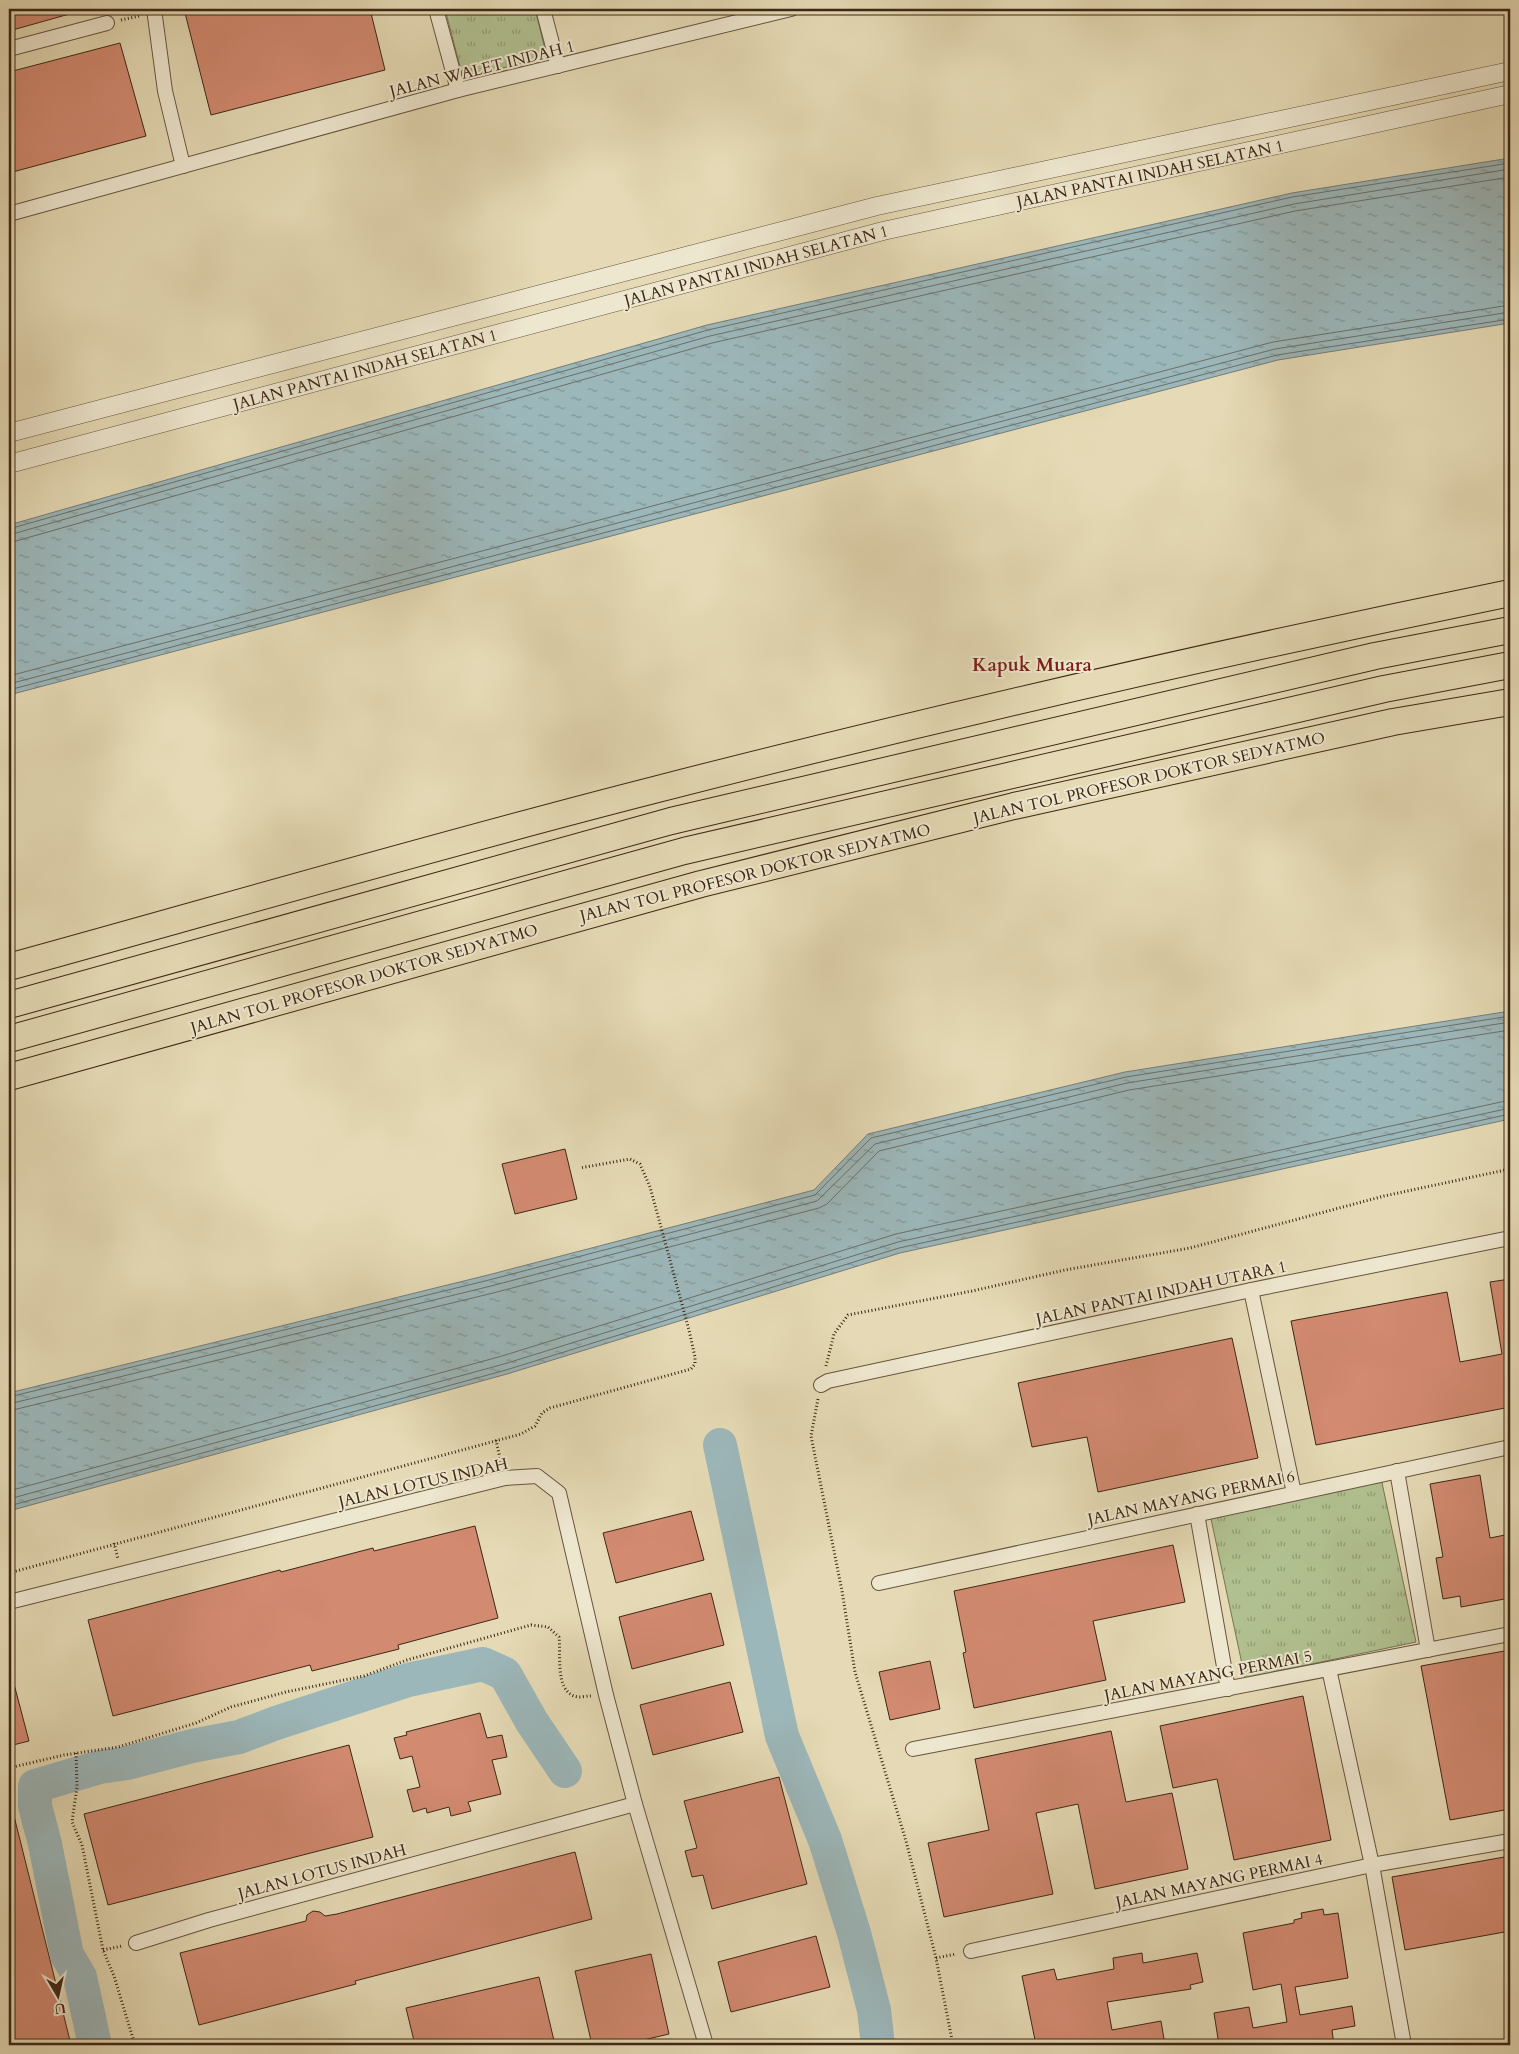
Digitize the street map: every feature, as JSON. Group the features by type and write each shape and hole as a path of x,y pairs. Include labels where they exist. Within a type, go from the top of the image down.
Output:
{"highway":[{"path":"9,968 355,871 709,776 1009,702 1366,622 1510,593"},
{"path":"9,1005 671,821 1375,656 1510,630"},
{"name":"JALAN TOL PROFESOR DOKTOR SEDYATMO","path":"9,1039 684,851 1384,689 1510,665"},
{"name":"JALAN TOL PROFESOR DOKTOR SEDYATMO","path":"9,1077 701,884 1014,806 1393,722 1510,702"}],"street":[{"path":"436,9 458,90"},
{"path":"543,9 558,66"},
{"name":"JALAN WALET INDAH 1","path":"9,214 458,90 791,9"},
{"path":"154,11 165,91 183,166"},
{"path":"9,49 107,23"},
{"name":"JALAN PANTAI INDAH SELATAN 1","path":"9,433 877,206 1510,72"},
{"name":"JALAN PANTAI INDAH SELATAN 1","path":"9,464 883,230 1510,94"},
{"path":"877,206 883,230"},
{"name":"JALAN PANTAI INDAH UTARA 1","path":"821,1385 838,1379 1251,1290 1510,1238"},
{"path":"1251,1290 1294,1493"},
{"name":"JALAN MAYANG PERMAI 6","path":"879,1582 1510,1447"},
{"path":"1397,1471 1428,1650"},
{"name":"JALAN LOTUS INDAH","path":"9,1602 505,1478 537,1476 559,1494 606,1695 635,1804 706,2045"},
{"path":"1197,1514 1228,1689"},
{"name":"JALAN MAYANG PERMAI 5","path":"913,1749 1510,1634"},
{"path":"1329,1669 1372,1865 1404,2045"},
{"name":"JALAN LOTUS INDAH","path":"136,1942 228,1915 635,1804"},
{"name":"JALAN MAYANG PERMAI 4","path":"971,1951 1372,1865 1510,1841"}],"path":[{"path":"107,23 154,11"},
{"path":"9,1573 521,1434 535,1426 542,1414 550,1408 691,1369 695,1364 695,1357 689,1330 650,1187 640,1164 630,1160 580,1168"},
{"path":"953,2045 936,1958 906,1841 855,1672 842,1591 811,1436 834,1334 848,1314 972,1291 1065,1270 1190,1248 1238,1236 1303,1216 1384,1196 1510,1169"},
{"path":"496,1440 505,1478"},
{"path":"9,1768 76,1753 118,1747 196,1723 231,1707 286,1692 364,1676 407,1660 531,1625 548,1627 559,1637 561,1653 559,1675 567,1690 575,1696 606,1695"},
{"path":"76,1753 76,1787 72,1822 82,1845 103,1950 114,1976 135,2045"},
{"path":"936,1958 971,1951"}],"green space":[{"path":"445,9 535,9 547,57 463,78"},
{"path":"1381,1478 1416,1642 1245,1678 1210,1514"}],"water":[{"path":"1510,158 1510,323 1278,360 9,695 9,525 707,325 1292,193"},
{"path":"1510,1011 1510,1119 900,1253 507,1374 9,1511 9,1393 488,1275 814,1190 868,1134 1125,1072"}],"building":[{"path":"9,9 73,9 73,13 9,31"},
{"path":"184,9 370,9 385,70 211,115"},
{"path":"120,43 146,136 9,173 9,72"},
{"path":"565,1149 577,1199 515,1214 502,1164"},
{"path":"1510,1279 1510,1354 1505,1354 1510,1380 1510,1407 1316,1445 1291,1321 1447,1292 1460,1362 1502,1354 1490,1282"},
{"path":"1232,1338 1258,1458 1098,1492 1087,1437 1032,1447 1018,1383"},
{"path":"1480,1475 1490,1538 1510,1534 1510,1598 1461,1607 1460,1596 1443,1599 1436,1558 1443,1557 1430,1484"},
{"path":"691,1511 704,1560 616,1583 603,1533"},
{"path":"475,1526 498,1618 398,1645 399,1649 312,1671 310,1665 113,1716 88,1620 280,1570 281,1572 373,1548 374,1551"},
{"path":"1173,1545 1185,1602 1093,1621 1106,1680 974,1708 963,1653 966,1652 954,1591"},
{"path":"711,1593 724,1645 632,1669 619,1617"},
{"path":"1510,1650 1510,1809 1450,1820 1421,1666"},
{"path":"930,1661 940,1709 890,1720 879,1672"},
{"path":"730,1682 743,1732 653,1755 640,1705"},
{"path":"14,1684 29,1741 9,1746 9,1685"},
{"path":"1303,1696 1331,1840 1234,1860 1217,1779 1173,1788 1160,1726"},
{"path":"480,1713 487,1738 502,1735 507,1757 492,1760 501,1794 468,1802 471,1811 451,1816 449,1807 427,1813 426,1808 413,1812 407,1790 420,1787 412,1756 400,1759 394,1738 407,1735 406,1732"},
{"path":"1111,1731 1126,1802 1172,1793 1188,1869 1095,1889 1078,1804 1036,1813 1053,1894 944,1917 928,1843 989,1830 975,1759"},
{"path":"349,1745 373,1837 108,1905 84,1814"},
{"path":"779,1777 807,1884 712,1909 703,1875 692,1877 685,1851 697,1848 684,1801"},
{"path":"14,1816 71,2045 9,2045 9,1817"},
{"path":"575,1852 592,1919 355,1981 356,1984 199,2025 180,1953 306,1921 307,1915 313,1911 320,1912 325,1916 337,1914"},
{"path":"1510,1856 1510,1931 1405,1950 1392,1877"},
{"path":"1323,1909 1324,1915 1338,1913 1348,1978 1295,1987 1300,2015 1352,2006 1355,2026 1332,2030 1334,2045 1219,2045 1214,2013 1249,2007 1253,2028 1287,2022 1281,1984 1253,1990 1243,1933 1294,1923 1294,1920 1302,1918 1301,1913"},
{"path":"816,1936 830,1987 731,2012 718,1962"},
{"path":"1142,1953 1143,1963 1197,1953 1203,1982 1190,1985 1191,1989 1107,2002 1112,2030 1161,2021 1165,2045 1036,2045 1022,1976 1054,1969 1057,1980 1114,1969 1113,1958"},
{"path":"651,1954 669,2034 622,2045 592,2045 575,1971"},
{"path":"539,1977 555,2045 415,2045 406,2008"}],"waterway":[{"path":"720,1445 782,1736 825,1840 854,1933 874,2010 878,2045"},
{"path":"95,2045 80,1977 67,1955 45,1844 35,1806 35,1786 100,1767 127,1763 192,1746 239,1737 408,1680 483,1664 505,1674 532,1722 565,1771"}],"district":[{"name":"Kapuk Muara","path":"1032,664"}]}
